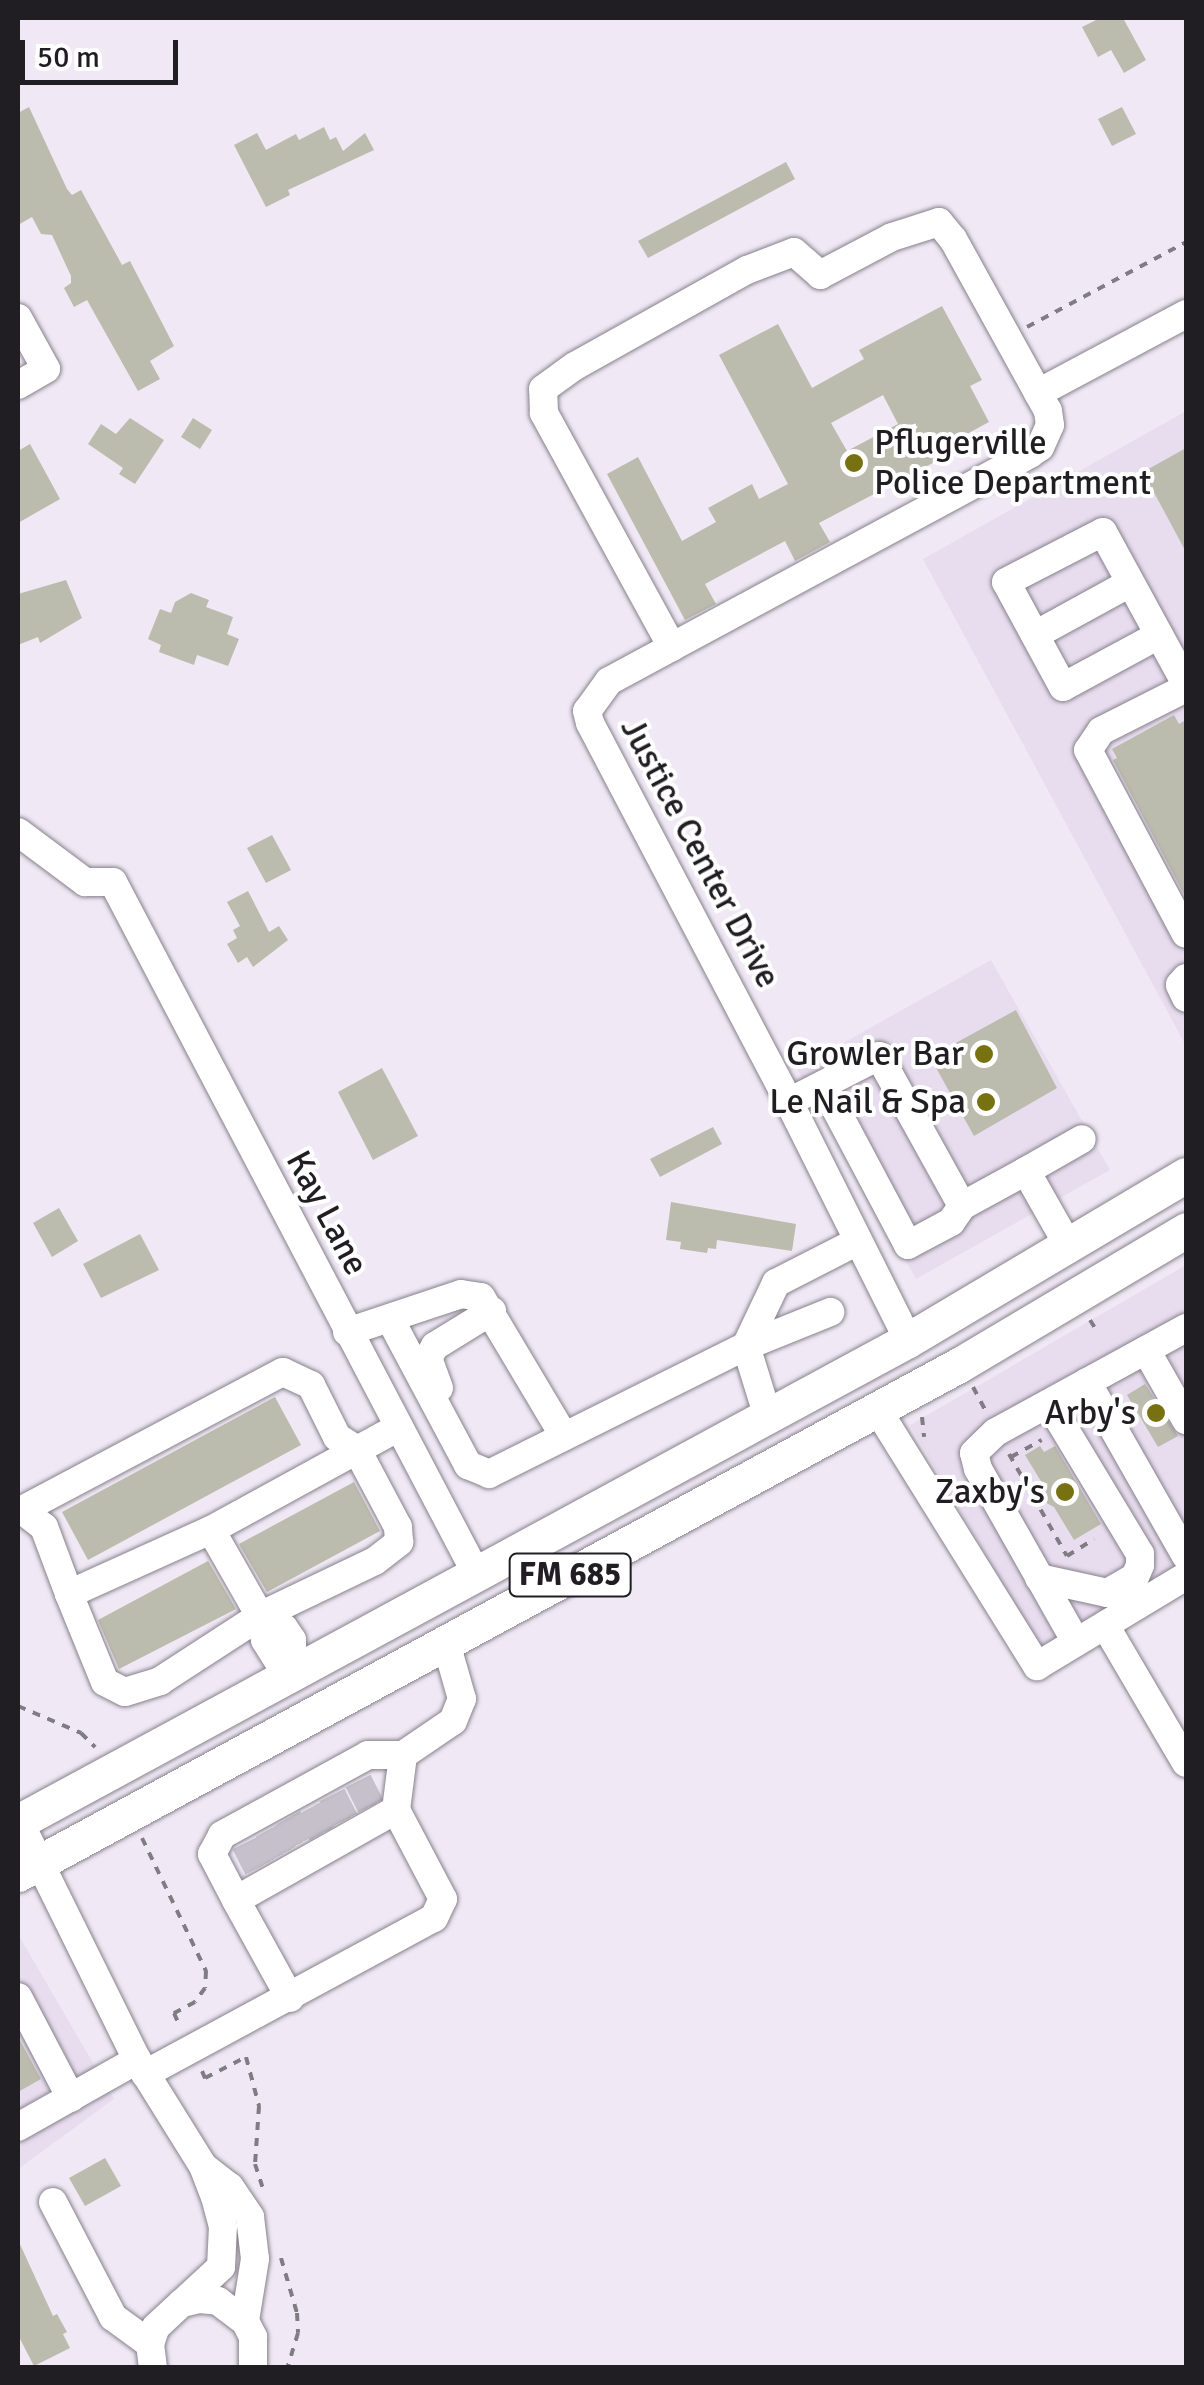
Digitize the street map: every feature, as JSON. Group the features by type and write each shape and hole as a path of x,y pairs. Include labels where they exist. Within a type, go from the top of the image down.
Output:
{"main road":[{"name":"FM 685","path":"18,1821 294,1667 478,1577 908,1340 1186,1175"},
{"name":"FM 685","path":"28,1868 877,1409 1093,1299 1186,1230"}],"street":[{"name":"Justice Center Drive","path":"672,647 544,414 543,389 575,366 748,270 794,252 820,275 892,237 939,222 954,239 1038,393 1050,425 1040,447 672,647 609,681 588,711 590,724 789,1102 908,1340"},
{"path":"1038,393 1186,314"},
{"path":"18,318 46,370 18,384"},
{"path":"1159,634 1063,687 1006,582 1102,532 1159,634 1186,686 1101,732 1088,750 1185,928"},
{"path":"1034,635 1130,583"},
{"name":"Kay Lane","path":"18,832 85,882 113,882 478,1577"},
{"path":"1186,978 1180,985 1186,998"},
{"path":"789,1102 879,1056 962,1206"},
{"path":"823,1085 908,1244 951,1222 962,1206 1082,1139"},
{"path":"1026,1171 1068,1247"},
{"path":"768,1417 746,1346 776,1283 858,1241"},
{"path":"347,1332 460,1294 481,1297 564,1436"},
{"path":"479,1469 428,1358 442,1341 492,1311"},
{"path":"479,1469 564,1436 746,1346 830,1312"},
{"path":"390,1320 479,1469"},
{"path":"1076,1642 978,1469 974,1453 983,1440 1186,1328"},
{"path":"1146,1350 1186,1420"},
{"path":"283,1372 311,1385 337,1437 357,1450 398,1527 399,1542 376,1561 260,1616 160,1680 126,1692 105,1682 44,1527 20,1511 283,1372"},
{"path":"1086,1382 1183,1544"},
{"path":"1039,1578 1107,1593 1135,1578 1140,1565 1140,1554 1049,1403"},
{"path":"877,1409 1037,1666 1186,1576"},
{"path":"69,1594 211,1530 399,1426"},
{"path":"211,1530 260,1616 284,1628 292,1640 294,1667"},
{"path":"1105,1625 1186,1763"},
{"path":"290,1998 212,1854 222,1835 284,1812 354,1772 368,1754 403,1754 453,1721 462,1699 446,1642"},
{"path":"236,1900 306,1853 382,1813 403,1754"},
{"path":"18,2127 71,2098 191,2049 434,1918 443,1898 382,1813"},
{"path":"18,1821 28,1868 141,2067 203,2166 222,2226 220,2267 175,2308 150,2360 113,2317 53,2202"},
{"path":"18,1997 71,2098"},
{"path":"203,2166 230,2186 250,2217 255,2259 245,2321"},
{"path":"113,2317 218,2302 245,2321 253,2337 252,2368"}],"path":[{"path":"1018,332 1186,242"},
{"path":"1093,1299 1098,1333"},
{"path":"971,1383 989,1417"},
{"path":"1011,1457 1057,1432"},
{"path":"1002,1442 1067,1556 1094,1539"},
{"path":"18,1706 80,1734 100,1756"},
{"path":"138,1829 206,1972 205,1988 195,2002 174,2013 205,2078 246,2058 259,2106 255,2164 264,2194"},
{"path":"276,2243 297,2312 298,2333 287,2368"}],"shaded area":[{"path":"1186,411 1186,1046 923,559"},
{"path":"991,960 1110,1170 916,1279 797,1069"},
{"path":"1186,1265 1186,1565 1042,1651 910,1425"},
{"path":"18,1934 114,2099 18,2169"}],"building":[{"path":"1100,18 1123,18 1146,60 1124,73 1111,50 1098,57 1082,27"},
{"path":"29,107 67,189 72,195 81,190 122,265 130,261 174,346 150,361 160,379 138,391 87,300 74,307 64,288 71,283 71,276 52,235 41,234 32,217 18,225 18,113"},
{"path":"1122,107 1136,134 1112,146 1098,119"},
{"path":"324,127 330,140 336,137 343,151 365,133 374,150 288,190 290,195 266,207 234,145 257,133 266,150 296,134 299,140"},
{"path":"786,162 795,179 648,258 638,241"},
{"name":"Pflugerville Police Department","path":"942,306 982,380 970,386 989,422 954,441 958,448 819,523 830,542 795,561 785,541 705,584 716,604 685,620 607,474 638,457 682,541 716,522 708,508 752,484 759,499 788,484 719,355 778,324 812,388 864,359 859,350","holes":["883,395 898,424 847,451 831,423"]},
{"path":"130,418 164,440 135,484 119,474 123,468 88,444 101,424 116,434"},
{"path":"193,418 212,430 200,449 181,437"},
{"path":"30,444 60,499 18,523 18,451"},
{"path":"1186,448 1186,552 1143,472"},
{"path":"66,580 82,618 40,643 38,637 18,645 18,594"},
{"path":"191,593 209,600 206,607 233,617 227,634 239,639 228,666 197,655 194,665 159,652 161,645 148,639 160,609 171,613 175,602"},
{"path":"1174,715 1179,724 1186,720 1186,898 1113,760 1117,758 1112,749"},
{"path":"272,835 291,870 266,883 247,848"},
{"path":"248,891 269,932 279,926 288,940 253,967 247,957 238,963 227,944 237,938 233,930 240,926 227,902"},
{"path":"1016,1010 1057,1088 974,1136 930,1057"},
{"path":"382,1068 418,1136 373,1160 338,1092"},
{"path":"713,1127 722,1144 660,1177 650,1159"},
{"path":"671,1202 796,1224 792,1251 717,1240 716,1249 708,1248 707,1253 680,1249 681,1242 666,1240"},
{"path":"59,1208 78,1241 52,1257 33,1223"},
{"path":"140,1234 159,1270 101,1298 83,1264"},
{"name":"Arby's","path":"1145,1384 1178,1436 1158,1447 1127,1395"},
{"path":"275,1397 301,1445 88,1560 62,1512"},
{"name":"Zaxby's","path":"1040,1446 1044,1452 1055,1446 1101,1524 1074,1540 1054,1507 1035,1497 1042,1483 1025,1455"},
{"path":"354,1482 380,1531 267,1592 239,1544"},
{"path":"208,1561 236,1609 119,1669 98,1620"},
{"path":"18,2037 41,2079 18,2092"},
{"path":"105,2158 121,2186 85,2206 69,2178"},
{"path":"18,2240 53,2316 57,2314 67,2332 63,2334 70,2348 34,2366 18,2335"}],"tunnel":[{"path":"358,1781 372,1808"},
{"path":"332,1795 346,1823"},
{"path":"308,1809 323,1836"},
{"path":"288,1818 304,1846"},
{"path":"268,1830 283,1857"},
{"path":"245,1843 259,1870"}],"place":[{"name":"Pflugerville Police Department","path":"854,463"},
{"name":"Growler Bar","path":"984,1054"},
{"name":"Le Nail & Spa","path":"986,1102"},
{"name":"Arby's","path":"1156,1413"},
{"name":"Zaxby's","path":"1065,1492"}]}
